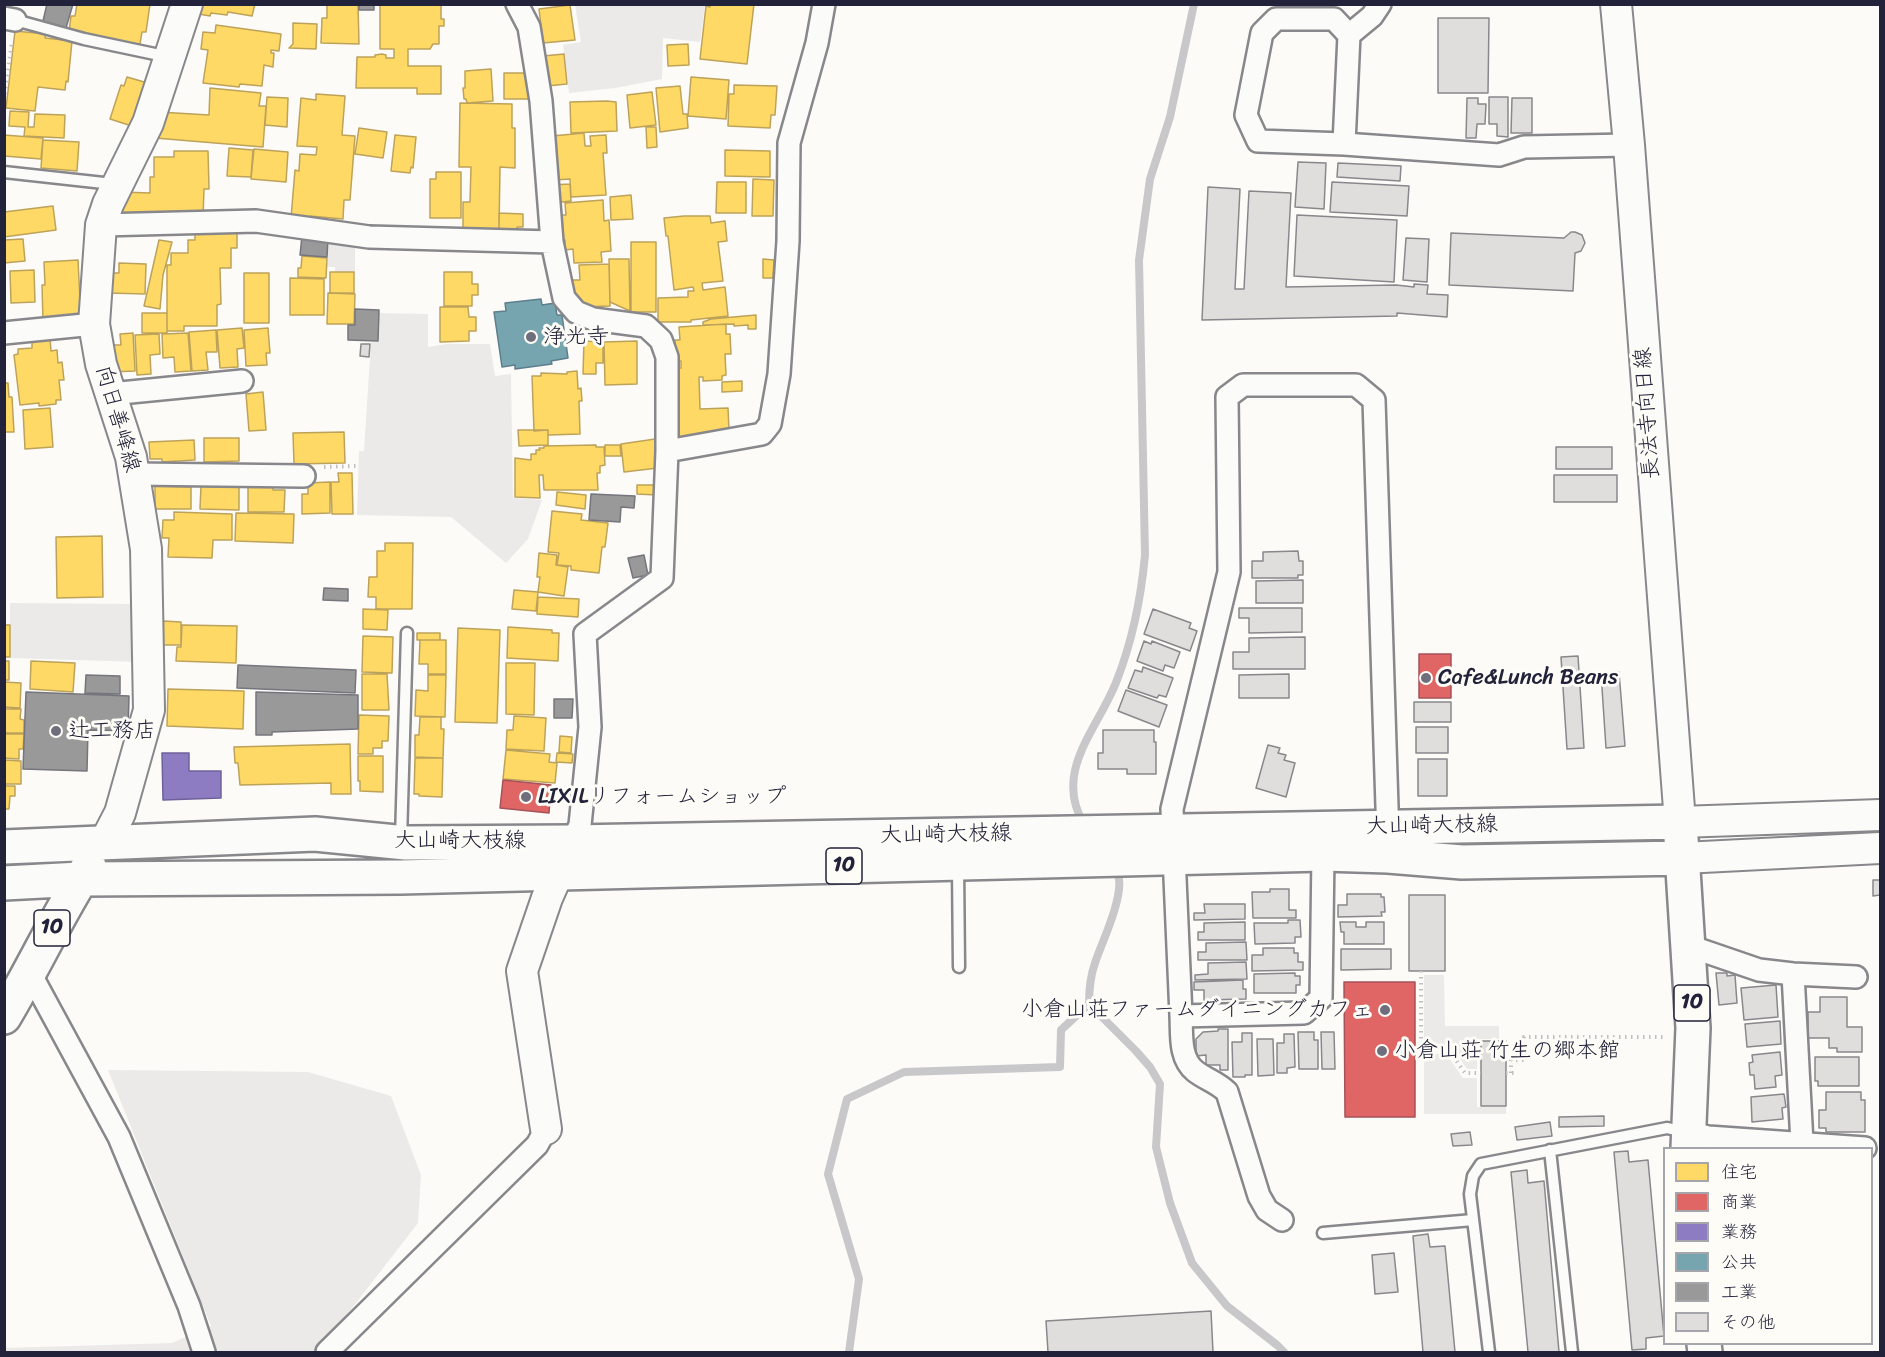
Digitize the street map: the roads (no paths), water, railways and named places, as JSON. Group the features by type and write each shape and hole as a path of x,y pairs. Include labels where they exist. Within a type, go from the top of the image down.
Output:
{"main road":[{"name":"向日善峰線","path":"105,842 120,813 150,710 146,549 131,458 101,364 94,324 101,225 117,185 148,123 187,4"},
{"name":"長法寺向日線","path":"1616,4 1629,145 1680,822"},
{"path":"1680,822 1881,815"},
{"name":"大山崎大枝線","path":"4,847 315,834 401,843 1388,842 1680,822"},
{"name":"10","path":"1680,822 1693,1028 1688,1140"},
{"name":"10","path":"4,1017 30,973 65,903 105,842"},
{"name":"大山崎大枝線","path":"4,884 81,879 389,877 958,863 1174,844 1323,854 1388,842 1461,862 1683,858"},
{"path":"1683,858 1881,848"},
{"path":"546,1129 522,971 558,873"}],"street":[{"path":"517,4 529,27 541,101 552,242 564,298 576,312 593,319 646,326 661,340 667,357 668,451 662,578 585,634 590,727 580,825 558,873"},
{"path":"668,451 762,434 770,424 779,374 788,252 789,143 817,43 824,4"},
{"path":"1349,34 1372,16 1380,4"},
{"path":"1344,144 1349,34 1334,19 1276,19 1262,33 1246,115 1258,141 1344,144 1499,155 1524,147 1629,145"},
{"path":"101,225 256,221 369,237 552,242"},
{"path":"4,333 94,324"},
{"path":"110,394 242,381"},
{"path":"1282,1220 1267,1210 1259,1196 1227,1092 1218,1083 1195,1071 1187,1062 1182,1051 1172,809 1229,572 1227,397 1243,385 1356,385 1374,400 1388,842"},
{"path":"134,474 304,476"},
{"path":"1181,1016 1304,1013 1321,998 1323,854"},
{"path":"1689,946 1759,970 1856,977"},
{"path":"30,973 119,1137 189,1306 204,1353"},
{"path":"1793,974 1802,1143"},
{"path":"327,1353 537,1145 546,1129"},
{"path":"1688,1140 1708,1137 1852,1147"}],"lane":[{"path":"10,19 84,39 170,57"},
{"path":"4,172 117,185"},
{"path":"401,843 407,633"},
{"path":"958,863 959,967"},
{"path":"1489,1353 1470,1194 1473,1176 1481,1164 1667,1128 1688,1140"},
{"path":"1550,1150 1572,1353"},
{"path":"1323,1233 1473,1220"}],"waterway":[{"path":"1084,824 1075,805 1073,786 1076,768 1082,750 1123,665 1141,587 1145,555 1139,260 1150,179 1170,117 1194,4"},
{"path":"1114,866 1119,879 1118,898 1093,968 1089,1004 1136,1051 1150,1067 1160,1084 1156,1147 1170,1203 1192,1263 1227,1306 1284,1352"},
{"path":"849,1352 859,1279 828,1174 847,1099 904,1072 1060,1067 1061,1030 1089,1004"}],"place":[{"name":"浄光寺","path":"531,337"},
{"name":"Cafe&Lunch Beans","path":"1426,678"},
{"name":"辻工務店","path":"56,731"},
{"name":"LIXILリフォームショップ","path":"526,797"},
{"name":"小倉山荘ファームダイニングカフェ","path":"1385,1010"},
{"name":"小倉山荘 竹生の郷本館","path":"1382,1051"}]}
